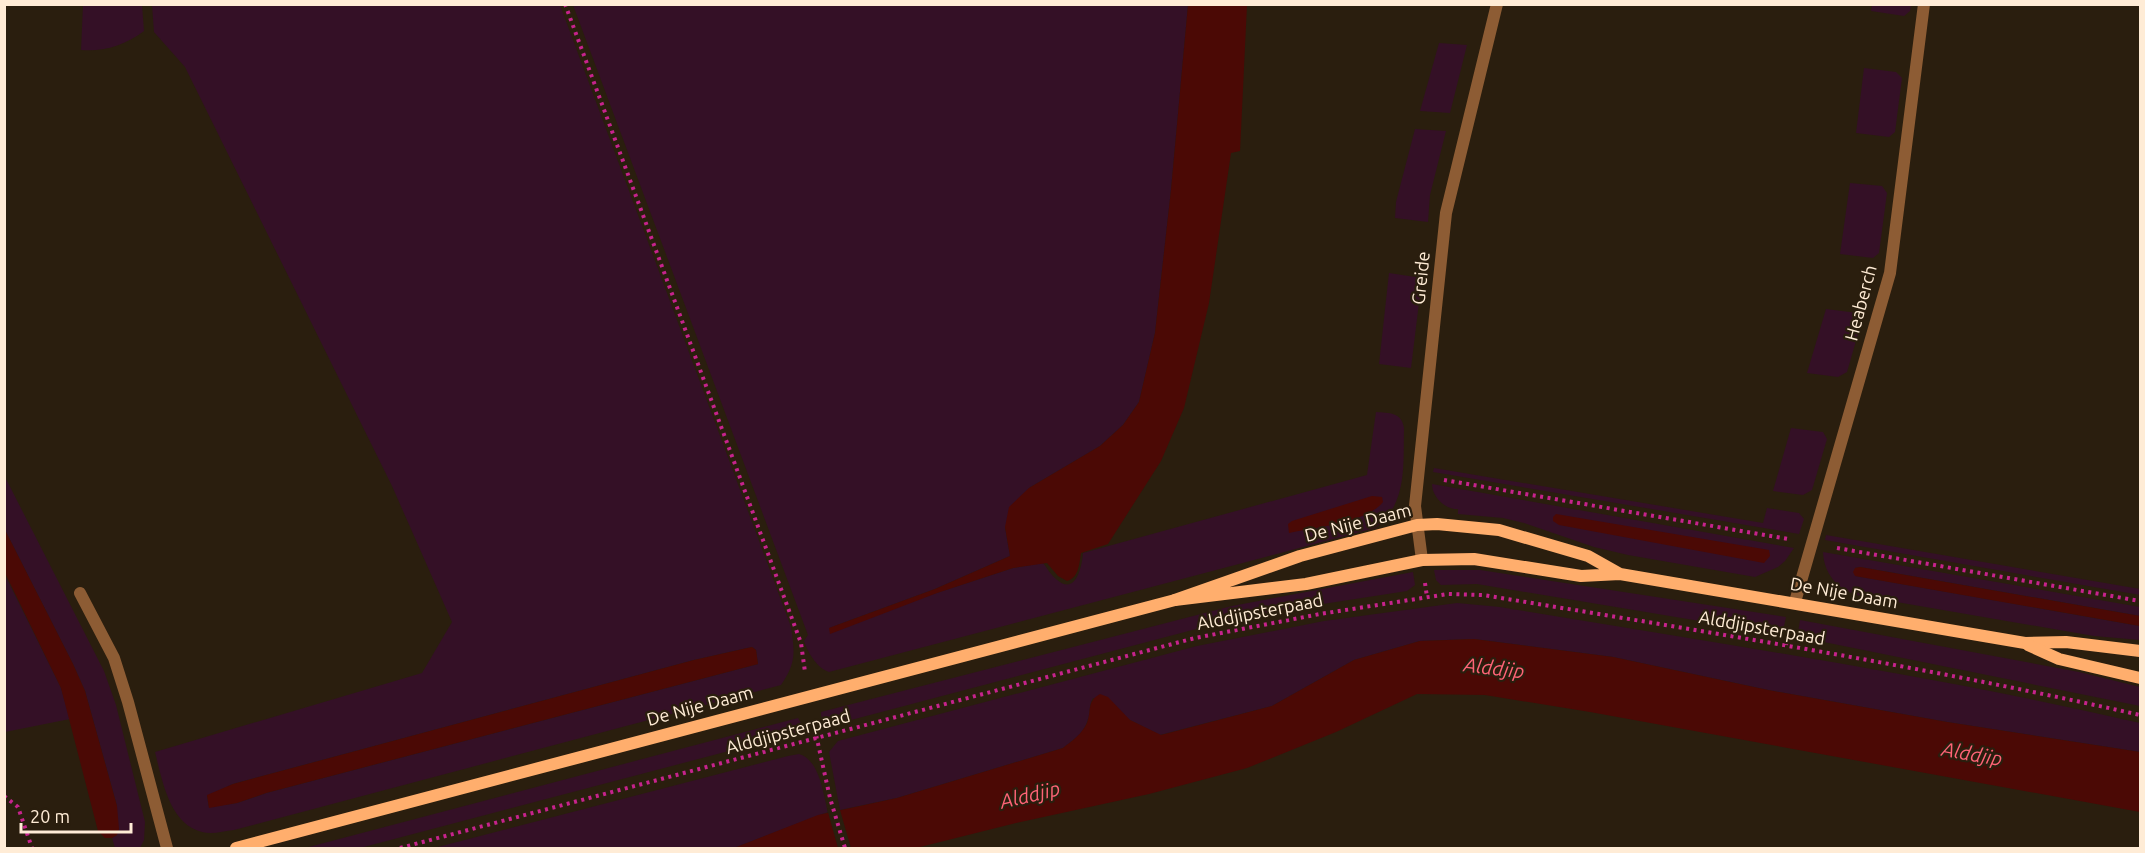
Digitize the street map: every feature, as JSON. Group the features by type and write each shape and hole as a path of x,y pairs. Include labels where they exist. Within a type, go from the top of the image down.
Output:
{"street":[{"name":"Greide","path":"1422,560 1415,506 1446,213 1497,4"},
{"name":"Heaberch","path":"1795,602 1810,543 1890,273 1924,4"},
{"name":"De Nije Daam","path":"236,849 1175,600 1300,556 1417,525 1437,524 1499,530 1588,556 1620,574"},
{"name":"De Nije Daam","path":"1175,600 1306,584 1422,560 1474,559 1581,576 1620,574 2025,643 2066,642 2140,651"},
{"path":"80,594 114,658 128,702 166,849"},
{"name":"De Nije Daam","path":"2025,643 2059,658 2140,678"}],"path":[{"path":"565,4 801,643 816,739 845,849"},
{"path":"1418,476 2140,601"},
{"name":"Alddjipsterpaad","path":"400,849 1195,638 1320,614 1448,594 1483,595 1786,645 1994,684 2140,715"},
{"path":"4,796 18,807 32,849"}],"shaded area":[{"path":"1872,4 1911,5 1910,11 1904,16 1871,11"},
{"path":"83,5 142,5 144,31 114,47 81,50"},
{"path":"152,5 560,5 791,627 792,664 781,685 234,830 206,833 191,827 182,820 174,810 164,787 155,752 422,673 452,622 392,486 185,67 154,32","holes":["752,647 756,650 758,664 266,793 237,803 209,807 207,796 233,784 694,660"]},
{"path":"573,5 1188,5 1155,333 1139,402 1123,425 1100,446 1029,488 1005,527 1010,556 935,589 829,628 1013,568 1043,563 1056,579 1063,584 1069,584 1077,578 1083,553 1367,475 1376,412 1398,416 1404,428 1402,482 1393,508 1386,519 1375,528 829,672 825,670 813,660 804,641 808,635"},
{"path":"1439,43 1467,45 1450,113 1420,111"},
{"path":"1864,68 1896,72 1902,78 1895,132 1889,137 1856,133"},
{"path":"1415,129 1446,131 1430,195 1428,222 1395,218 1396,202"},
{"path":"1850,183 1882,186 1887,193 1879,253 1873,258 1840,254"},
{"path":"1389,273 1422,278 1411,368 1379,364"},
{"path":"1826,309 1858,313 1862,320 1847,372 1838,377 1807,373"},
{"path":"1791,428 1823,432 1827,439 1812,490 1803,495 1773,491"},
{"path":"1434,468 1763,523 1767,508 1799,513 1804,519 1799,534 1433,472"},
{"path":"4,475 104,671 116,705 145,822 144,840 140,848 115,848 112,838 117,835 117,806 85,691 5,530"},
{"path":"1432,484 1794,548 1778,567 1755,577 1628,555 1594,547 1524,523 1503,518 1458,514 1458,509 1444,505 1437,498"},
{"path":"1826,535 2140,589 2140,595 1825,540"},
{"path":"1823,552 2140,607 2140,616 1860,567 1855,568 1856,576 2140,626 2140,640 2094,636 1856,595 1837,584 1833,579 1826,567"},
{"path":"1434,570 1480,570 1786,617 1784,626 1772,633 1477,584 1441,585 1436,580"},
{"path":"1413,572 1415,585 1407,591 1284,610 1219,623 832,725 822,720 821,712 1232,606"},
{"path":"4,573 61,688 70,719 5,732"},
{"path":"1457,603 1500,607 1821,660 2061,705 2140,723 2140,752 1947,722 1768,690 1613,657 1474,639 1420,641 1354,660 1272,706 1160,735 1093,698 1083,730 1063,748 897,798 840,810 829,752 838,741 1197,646 1324,621"},
{"path":"1800,620 2079,672 2140,687 2140,706 1804,638 1798,633"},
{"path":"798,718 803,727 801,732 360,848 305,848"},
{"path":"799,754 806,757 816,770 828,812 734,848 434,848 788,756"}],"water":[{"path":"1188,5 1247,5 1240,151 1231,153 1209,303 1184,408 1161,461 1108,544 1081,553 1078,570 1071,579 1067,581 1058,576 1047,563 1013,568 937,593 830,634 829,628 935,589 1010,556 1005,527 1009,507 1029,488 1100,446 1123,425 1139,402 1155,333"},
{"path":"1372,496 1382,497 1383,502 1365,515 1340,523 1289,533 1288,524 1292,521"},
{"path":"1556,514 1769,550 1770,556 1764,563 1559,525 1553,521"},
{"path":"5,530 85,691 117,806 119,829 117,835 112,838 105,838 98,831 61,688 5,573"},
{"path":"1860,567 2140,616 2140,626 1855,576 1853,572 1855,568"},
{"name":"Alddjip","path":"1474,639 1613,657 1768,690 1947,722 2140,752 2140,812 1590,712 1485,695 1417,694 1336,732 1247,768 1149,794 916,848 734,848 818,815 897,798 1063,748 1085,727 1091,704 1100,694 1108,697 1130,720 1161,735 1272,706 1354,660 1420,641"},
{"path":"752,647 756,650 758,664 266,793 237,803 209,808 207,795 233,784 694,660"}],"pier":[{"path":"839,807 851,848 838,848 827,809"}]}
